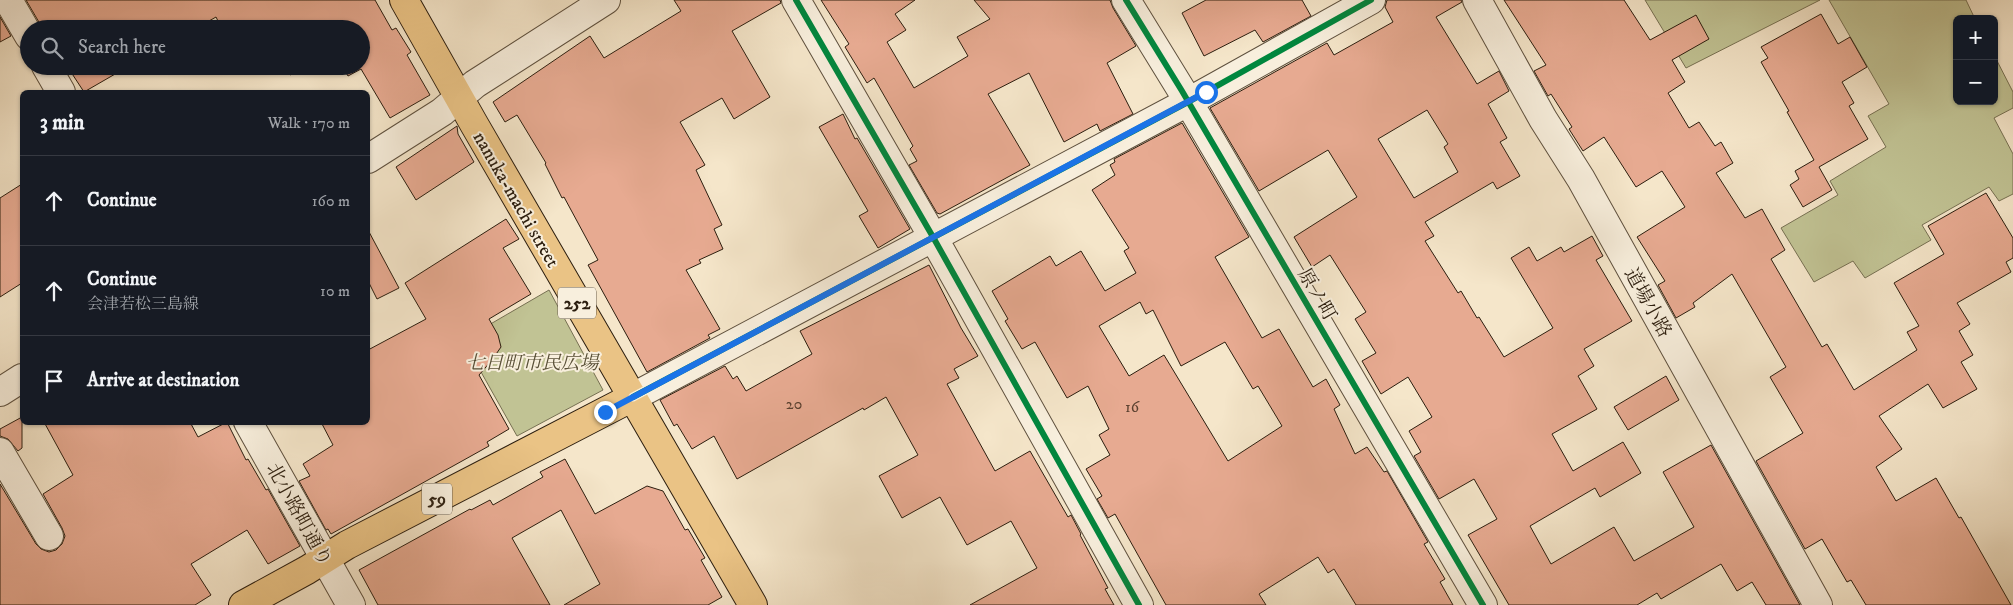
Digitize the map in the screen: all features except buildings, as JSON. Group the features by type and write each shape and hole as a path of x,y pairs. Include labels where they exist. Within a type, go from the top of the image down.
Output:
{"main road":[{"name":"nanuka-machi street","path":"404,0 753,605"},
{"name":"59","path":"243,605 326,559 347,545 633,397"}],"street":[{"path":"8,0 20,21"},
{"path":"370,158 442,112 475,84 606,0"},
{"path":"796,0 933,237 1139,605"},
{"name":"原ノ町","path":"1126,0 1188,102 1483,605"},
{"path":"633,397 1188,102 1372,0"},
{"name":"道場小路","path":"1478,0 1543,119 1586,188 1818,605"},
{"path":"51,75 60,90"},
{"path":"0,392 20,379"},
{"name":"北小路町通り","path":"250,425 351,605"},
{"path":"0,452 49,536"}],"green space":[{"path":"1645,0 1820,0 1686,68"},
{"path":"1829,0 1966,0 1973,15 1953,15 1953,105 1998,105 1998,63 2013,92 2013,108 1994,118 2013,154 2013,194 1999,201 1989,187 1922,225 1931,240 1865,278 1853,261 1814,282 1781,228 1838,195 1830,181 1886,147 1868,116 1889,104"},
{"name":"七日町市民広場","path":"549,290 603,390 517,436 463,340"}],"cycle path":[{"path":"796,0 933,237 1139,605"},
{"path":"1126,0 1182,91 1483,605"},
{"path":"633,397 1188,102 1371,0"}],"route":[{"path":"605,412 1206,92"}]}
